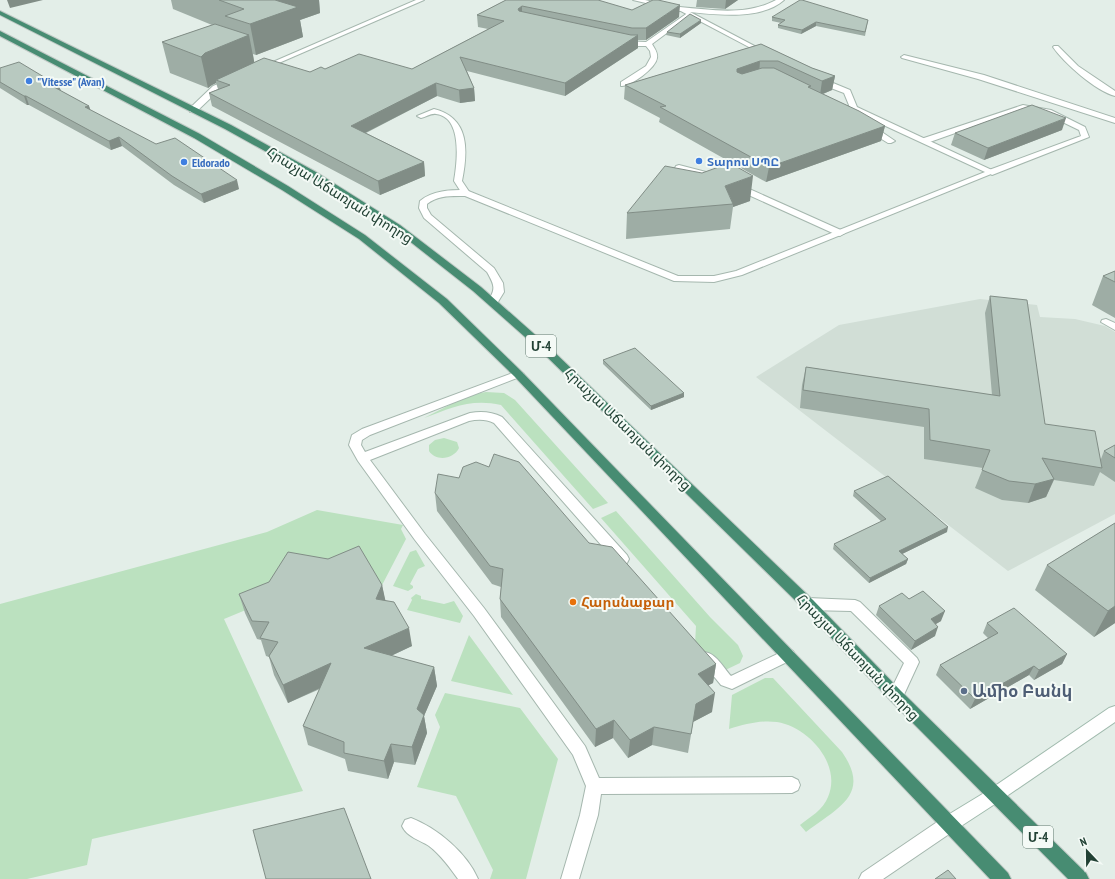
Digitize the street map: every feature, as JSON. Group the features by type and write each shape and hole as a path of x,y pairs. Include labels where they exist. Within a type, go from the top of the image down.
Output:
{"highway":[{"name":"Հրաչյա Աճառյան փողոց","path":"0,14 228,127 313,174 397,227 477,289 546,350 808,604 896,696 1080,879"},
{"name":"Հրաչյա Աճառյան փողոց","path":"0,33 197,136 286,188 362,237 443,301 518,374 1002,879"}],"street":[{"path":"258,70 421,0"},
{"path":"636,0 680,9 727,13 773,6 781,0"},
{"path":"680,9 773,58"},
{"path":"616,41 631,44 648,44 689,14"},
{"path":"624,84 653,64 656,54 648,44"},
{"path":"1056,47 1064,58 1078,70 1115,94"},
{"path":"904,57 981,77 1115,121"},
{"path":"813,78 847,92 854,108 992,172"},
{"path":"193,110 216,88 237,79"},
{"path":"492,303 499,292 498,283 491,270 427,216 423,208 423,203 428,199 451,193 466,192 677,279 714,279 739,273 992,172 1085,137 1082,129 1048,112 1023,107 924,141"},
{"path":"844,112 854,108"},
{"path":"422,116 434,111 447,116 454,125 459,136 461,154 458,181 466,192"},
{"path":"864,124 891,141"},
{"path":"679,168 709,176"},
{"path":"731,184 840,233"},
{"path":"518,374 366,432 356,438 355,445 362,458 420,537 479,612 579,751 594,786 589,815 570,879"},
{"path":"362,458 466,418 478,415 490,416 498,420 632,572"},
{"path":"808,604 855,606 912,662 896,696"},
{"path":"695,644 726,681 732,683 788,655"},
{"path":"868,879 1115,713"},
{"path":"594,786 792,785"},
{"path":"412,826 436,841 453,858 469,879"}],"shaded area":[{"path":"980,299 1037,305 1040,317 1075,319 1105,326 1115,332 1115,514 1008,571 756,377 839,325"}],"green space":[{"path":"486,392 504,393 515,400 608,503 593,509 501,405 490,403 471,403 424,418 469,395"},
{"path":"444,438 457,442 459,448 457,452 449,457 436,457 429,451 429,445 435,440"},
{"path":"317,510 403,525 401,529 406,539 380,589 272,599 224,619 303,791 92,839 87,865 27,879 0,879 0,604 267,532"},
{"path":"616,511 710,617 738,645 743,656 740,663 715,675 695,644 696,626 601,518"},
{"path":"416,550 425,566 418,569 410,584 413,588 408,591 393,586 410,552"},
{"path":"416,594 421,596 421,599 444,604 454,601 463,616 460,623 407,610 412,600 411,598"},
{"path":"469,635 513,695 451,681"},
{"path":"765,678 773,678 842,752 850,767 853,779 852,790 847,799 839,807 806,832 800,825 823,806 828,797 831,785 830,772 820,749 811,739 800,731 789,725 777,722 759,722 729,729 732,695"},
{"path":"445,693 520,708 558,759 526,879 490,879 493,870 456,796 417,787 440,727 435,715"}],"building":[{"path":"219,0 275,0 298,7 250,24 225,16 244,9"},
{"path":"506,0 598,0 632,10 653,0 680,5 646,28 632,28 522,6 518,9 519,11 631,35 638,35 565,83 460,57 474,88 459,90 436,83 351,126 424,162 378,181 209,93 230,85 216,80 264,58 310,72 321,67 325,69 359,54 412,69 504,21 477,15"},
{"path":"800,0 868,20 865,32 816,22 802,30 778,25 785,20 772,17"},
{"path":"690,14 701,20 680,34 667,32"},
{"path":"215,24 249,35 205,53 201,57 162,42"},
{"path":"761,44 812,68 835,76 822,81 778,61 760,61 737,69 737,72 742,74 762,68 774,68 811,86 808,87 859,111 885,126 769,167 660,107 666,106 625,85"},
{"path":"19,62 59,86 54,87 89,106 85,107 156,144 175,138 237,180 201,194 172,176 119,137 109,141 0,82 0,68"},
{"path":"1032,105 1066,118 988,148 955,133"},
{"path":"730,163 753,176 725,186 733,204 627,213 665,166 702,173"},
{"path":"1115,271 1115,282 1103,276"},
{"path":"990,296 1027,300 1045,424 1095,431 1102,468 1042,458 1054,479 1035,484 1009,481 982,470 990,450 930,440 929,409 803,390 806,367 1000,396"},
{"path":"635,348 684,393 651,406 603,360"},
{"path":"1115,445 1115,458 1104,451"},
{"name":"Հարսնաքար","path":"494,454 519,462 589,543 612,547 716,664 698,674 715,693 696,704 691,734 654,727 630,740 614,720 596,729 500,599 503,569 490,566 435,493 438,474 459,478 463,467 476,462 489,467"},
{"path":"888,476 948,527 899,551 908,559 870,578 834,544 886,519 854,491"},
{"path":"1115,523 1115,606 1108,611 1047,565"},
{"path":"359,546 382,585 376,599 394,602 409,628 364,648 434,667 417,709 424,715 412,747 391,744 384,761 344,753 344,742 303,726 331,663 283,685 269,656 278,642 260,638 269,622 252,621 239,594 269,582 288,552 328,559"},
{"path":"923,591 945,611 931,619 938,627 915,641 879,606 902,593 909,599"},
{"path":"1014,608 1067,654 1039,670 1034,666 975,699 940,665 998,633 987,623"},
{"path":"344,808 371,879 266,879 253,830"},
{"path":"948,870 956,879 935,879"}],"place":[{"name":"\"Vitesse\" (Avan)","path":"29,81"},
{"name":"Տարոս ՍՊԸ","path":"699,161"},
{"name":"Eldorado","path":"184,162"},
{"name":"Հարսնաքար","path":"573,602"},
{"name":"Ամիօ Բանկ","path":"964,691"}]}
